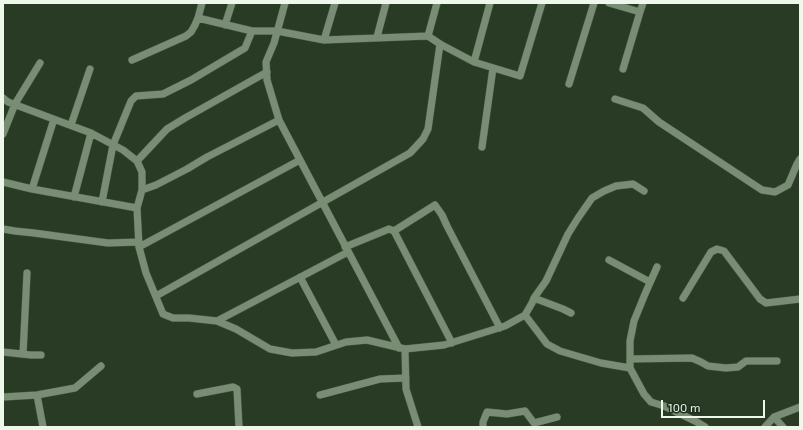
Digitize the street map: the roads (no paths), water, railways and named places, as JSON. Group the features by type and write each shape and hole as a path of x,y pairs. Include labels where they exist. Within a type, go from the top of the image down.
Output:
{"street":[{"path":"132,60 186,36 191,32 198,18 202,3"},
{"path":"225,25 232,3"},
{"path":"285,3 266,62 268,80 279,120 347,249 402,348 406,389 418,427"},
{"path":"324,40 335,3"},
{"path":"377,37 386,3"},
{"path":"428,36 437,3"},
{"path":"474,62 490,3"},
{"path":"198,18 252,31 277,31 324,40 428,36 474,62 520,76 542,3"},
{"path":"569,84 594,3"},
{"path":"609,3 640,12"},
{"path":"623,69 643,3"},
{"path":"102,202 113,145 131,101 136,96 163,94 191,80 245,48 252,31"},
{"path":"156,296 410,153 423,139 428,129 440,44"},
{"path":"3,134 15,104 40,63"},
{"path":"482,147 493,68"},
{"path":"71,125 90,69"},
{"path":"137,161 167,129 267,72"},
{"path":"3,98 8,102 91,133 122,150 137,161 142,172 142,190 137,208 139,244 146,273 163,314 173,318 217,321 236,329 270,349 292,353 316,352 346,342 367,340 402,348 444,345 505,326 525,315 534,298 546,281 568,234 592,198 616,186 632,184 644,191"},
{"path":"616,99 643,108 659,122 762,190 775,192 788,185 800,159"},
{"path":"32,189 54,119"},
{"path":"142,190 163,181 279,120"},
{"path":"74,197 91,133"},
{"path":"3,229 15,232 34,233 108,243 139,244 300,160"},
{"path":"3,182 32,189 137,208"},
{"path":"217,321 300,277 347,249 389,229 394,230 435,205 442,215 500,328"},
{"path":"394,230 452,343"},
{"path":"683,298 711,252 717,250 724,251 760,299 766,303 800,299"},
{"path":"609,260 650,282"},
{"path":"657,267 634,321 630,341 630,368 644,394 651,402 664,406 705,427"},
{"path":"23,354 27,273"},
{"path":"300,277 336,345"},
{"path":"534,298 562,308 571,313"},
{"path":"525,315 547,344 560,351 601,363 630,368"},
{"path":"3,352 41,355"},
{"path":"630,359 692,358 708,366 726,368 738,367 746,361 777,361"},
{"path":"3,397 37,395 75,388 101,366"},
{"path":"320,395 380,379 406,378"},
{"path":"197,394 233,386 237,389 239,427"},
{"path":"37,395 43,427"},
{"path":"762,427 765,427 774,417 800,407"},
{"path":"484,427 483,422 487,412 508,414 526,411 534,423 557,417"},
{"path":"774,417 783,427"}]}
